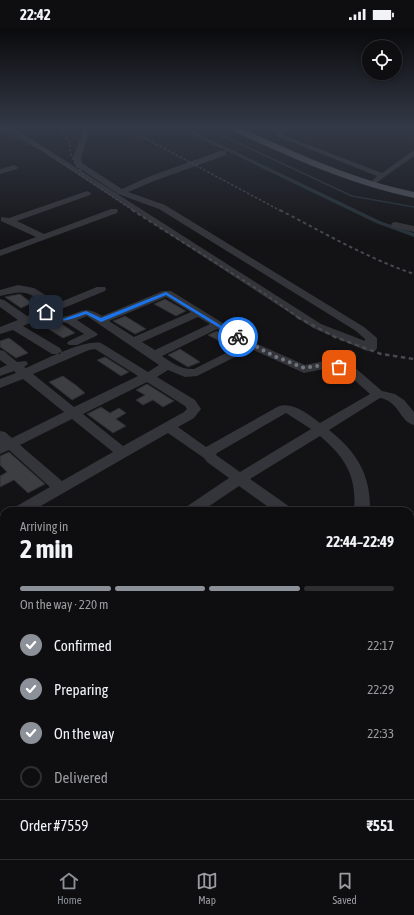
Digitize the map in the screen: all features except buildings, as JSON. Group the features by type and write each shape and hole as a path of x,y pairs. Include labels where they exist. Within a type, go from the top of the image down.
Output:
{"main road":[{"path":"320,166 346,177 389,190 414,194"},
{"path":"325,166 373,184 414,194"}],"street":[{"path":"69,166 317,326 371,348 371,338 360,329 162,207 130,197 82,166"},
{"path":"121,192 188,166"},
{"path":"357,166 383,176"},
{"path":"373,184 396,166"},
{"path":"0,172 14,167"},
{"path":"9,221 87,193"},
{"path":"0,253 38,235 114,211"},
{"path":"0,218 38,235"},
{"path":"395,225 414,229"},
{"path":"0,293 17,287 27,289 51,310 58,319 68,319 86,312 133,341 166,365 185,373 197,372 251,345"},
{"path":"0,331 101,289"},
{"path":"101,320 166,293 251,345 304,368 329,364 349,369 378,394"},
{"path":"0,302 26,320"},
{"path":"133,341 198,313"},
{"path":"0,384 20,370 92,334 68,319"},
{"path":"14,325 56,351"},
{"path":"154,355 217,325"},
{"path":"0,372 20,370 91,345 97,346 193,406 193,412 27,507"},
{"path":"0,354 123,453"},
{"path":"61,488 3,442 73,413 161,370 166,365"},
{"path":"197,507 239,479 378,394 391,395 414,421"},
{"path":"209,455 211,450 284,409 294,412 320,429 346,452 358,475 363,494 362,507"},
{"path":"168,427 209,455 212,459 239,479 279,507"}],"waterway":[{"path":"261,166 378,222 414,235"},
{"path":"287,166 352,196 414,207"}],"railway":[{"path":"66,166 134,211"},
{"path":"77,166 85,176"},
{"path":"196,166 281,211"},
{"path":"132,210 265,294 299,318"},
{"path":"280,210 363,253 414,274"},
{"path":"297,317 335,337 381,354 414,359"}],"way so far":[{"path":"238,337 274,356 304,368 329,364 339,367"}],"route":[{"path":"46,312 58,319 63,320 86,312 101,320 166,293 238,337"}]}
